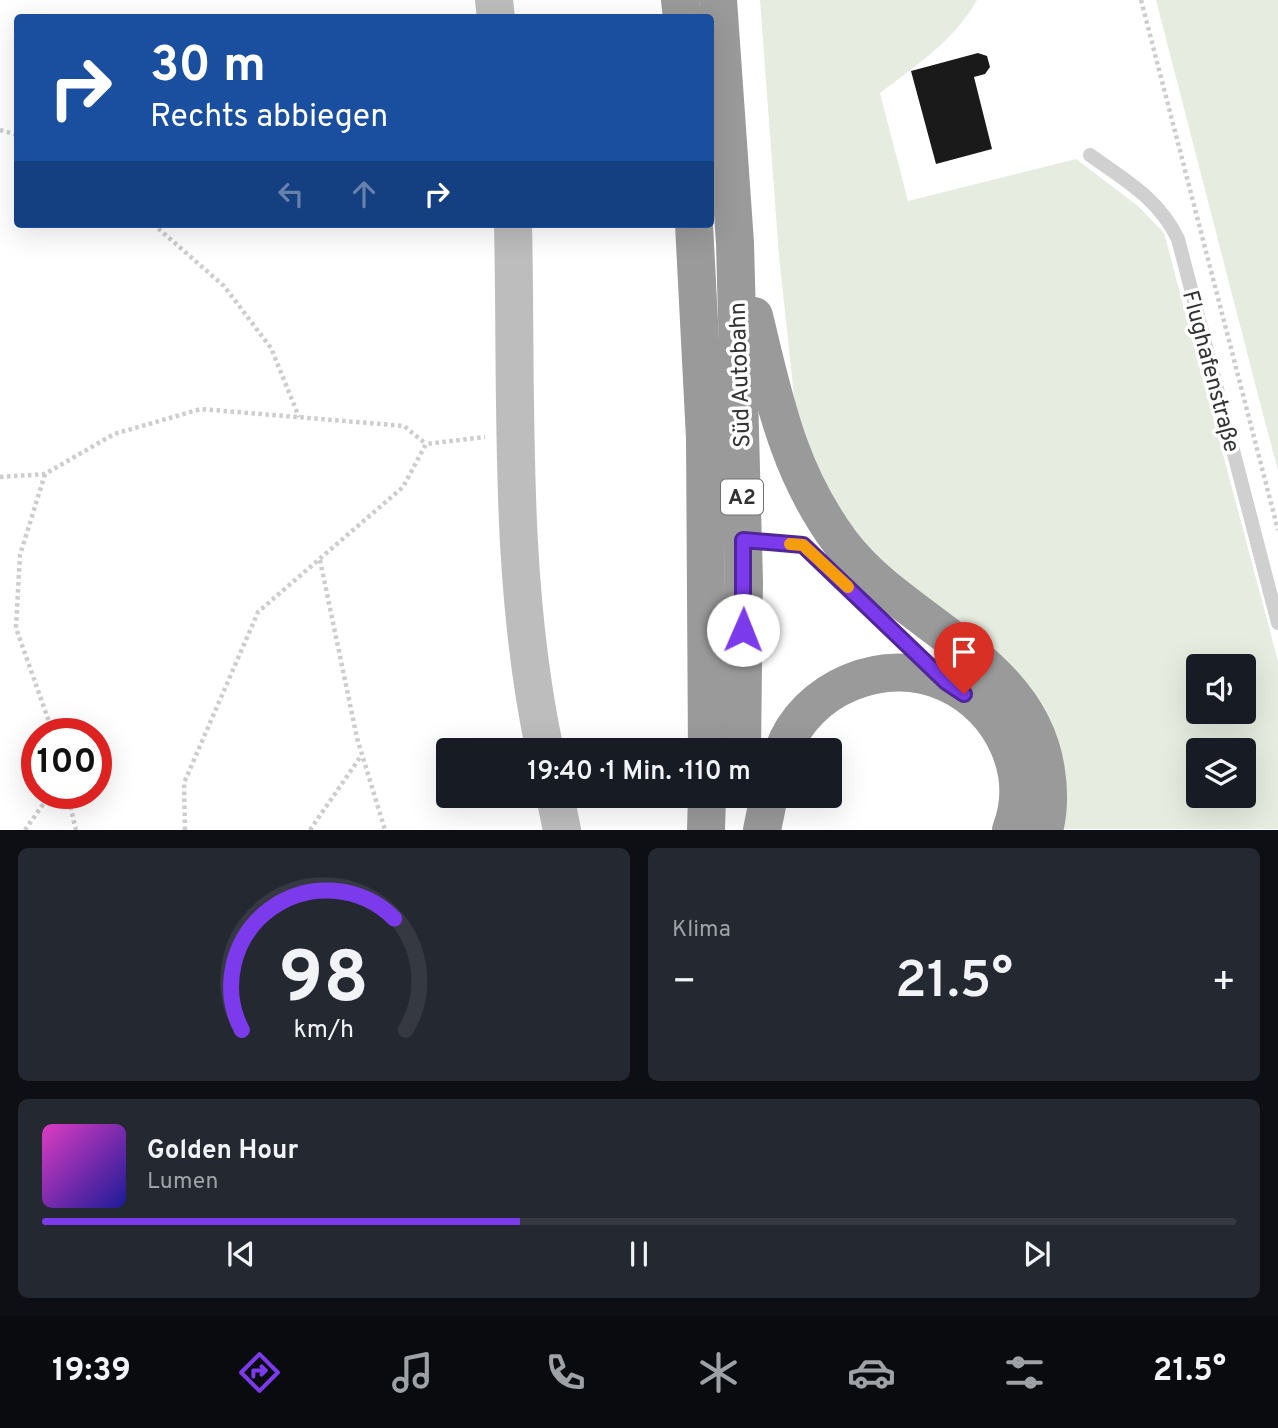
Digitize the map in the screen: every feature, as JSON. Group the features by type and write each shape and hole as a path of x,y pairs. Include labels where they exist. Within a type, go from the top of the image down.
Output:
{"highway":[{"name":"Süd Autobahn","path":"718,0 735,243 743,540 742,738"},
{"name":"Süd Autobahn","path":"694,228 705,438 707,738"},
{"path":"735,243 785,439 807,491 842,544 911,610 979,660 1010,691 1032,723 1044,754 1048,786 1044,830"},
{"path":"788,738 791,729 829,691 856,680 902,672 946,682 983,706 1005,740 1017,768 1019,794 1019,807 1011,830"},
{"path":"706,830 707,808"},
{"path":"742,808 743,830"},
{"path":"762,830 767,808"}],"main road":[{"path":"513,228 519,543 526,632 543,738"},
{"path":"557,808 562,830"}],"lane":[{"name":"Flughafenstraße","path":"1090,155 1149,197 1166,215 1178,239 1278,623"},
{"path":"743,540 803,545 946,682"}],"path":[{"path":"1141,0 1278,530"},
{"path":"158,228 224,286 271,348 299,417"},
{"path":"0,477 45,474 114,434 201,409 404,426 426,444 517,432"},
{"path":"185,830 184,783 258,612 403,487 426,444"},
{"path":"45,474 20,555 16,628 48,718"},
{"path":"320,560 362,754 385,830"},
{"path":"310,830 362,754"},
{"path":"25,830 40,809"},
{"path":"71,809 76,830"}],"shaded area":[{"path":"760,0 977,0 946,40 880,93 908,201 1076,159 1138,206 1164,233 1278,661 1278,829 1060,829 952,621 855,536 818,478 796,414 779,256"},
{"path":"1156,0 1278,0 1278,470 1265,422"}],"building":[{"path":"978,53 987,56 990,67 985,74 974,77 992,149 936,164 911,71"}],"slow traffic":[{"path":"790,544 803,545 848,587"}],"route":[{"path":"743,630 743,540 803,545 946,682 964,694"}]}
